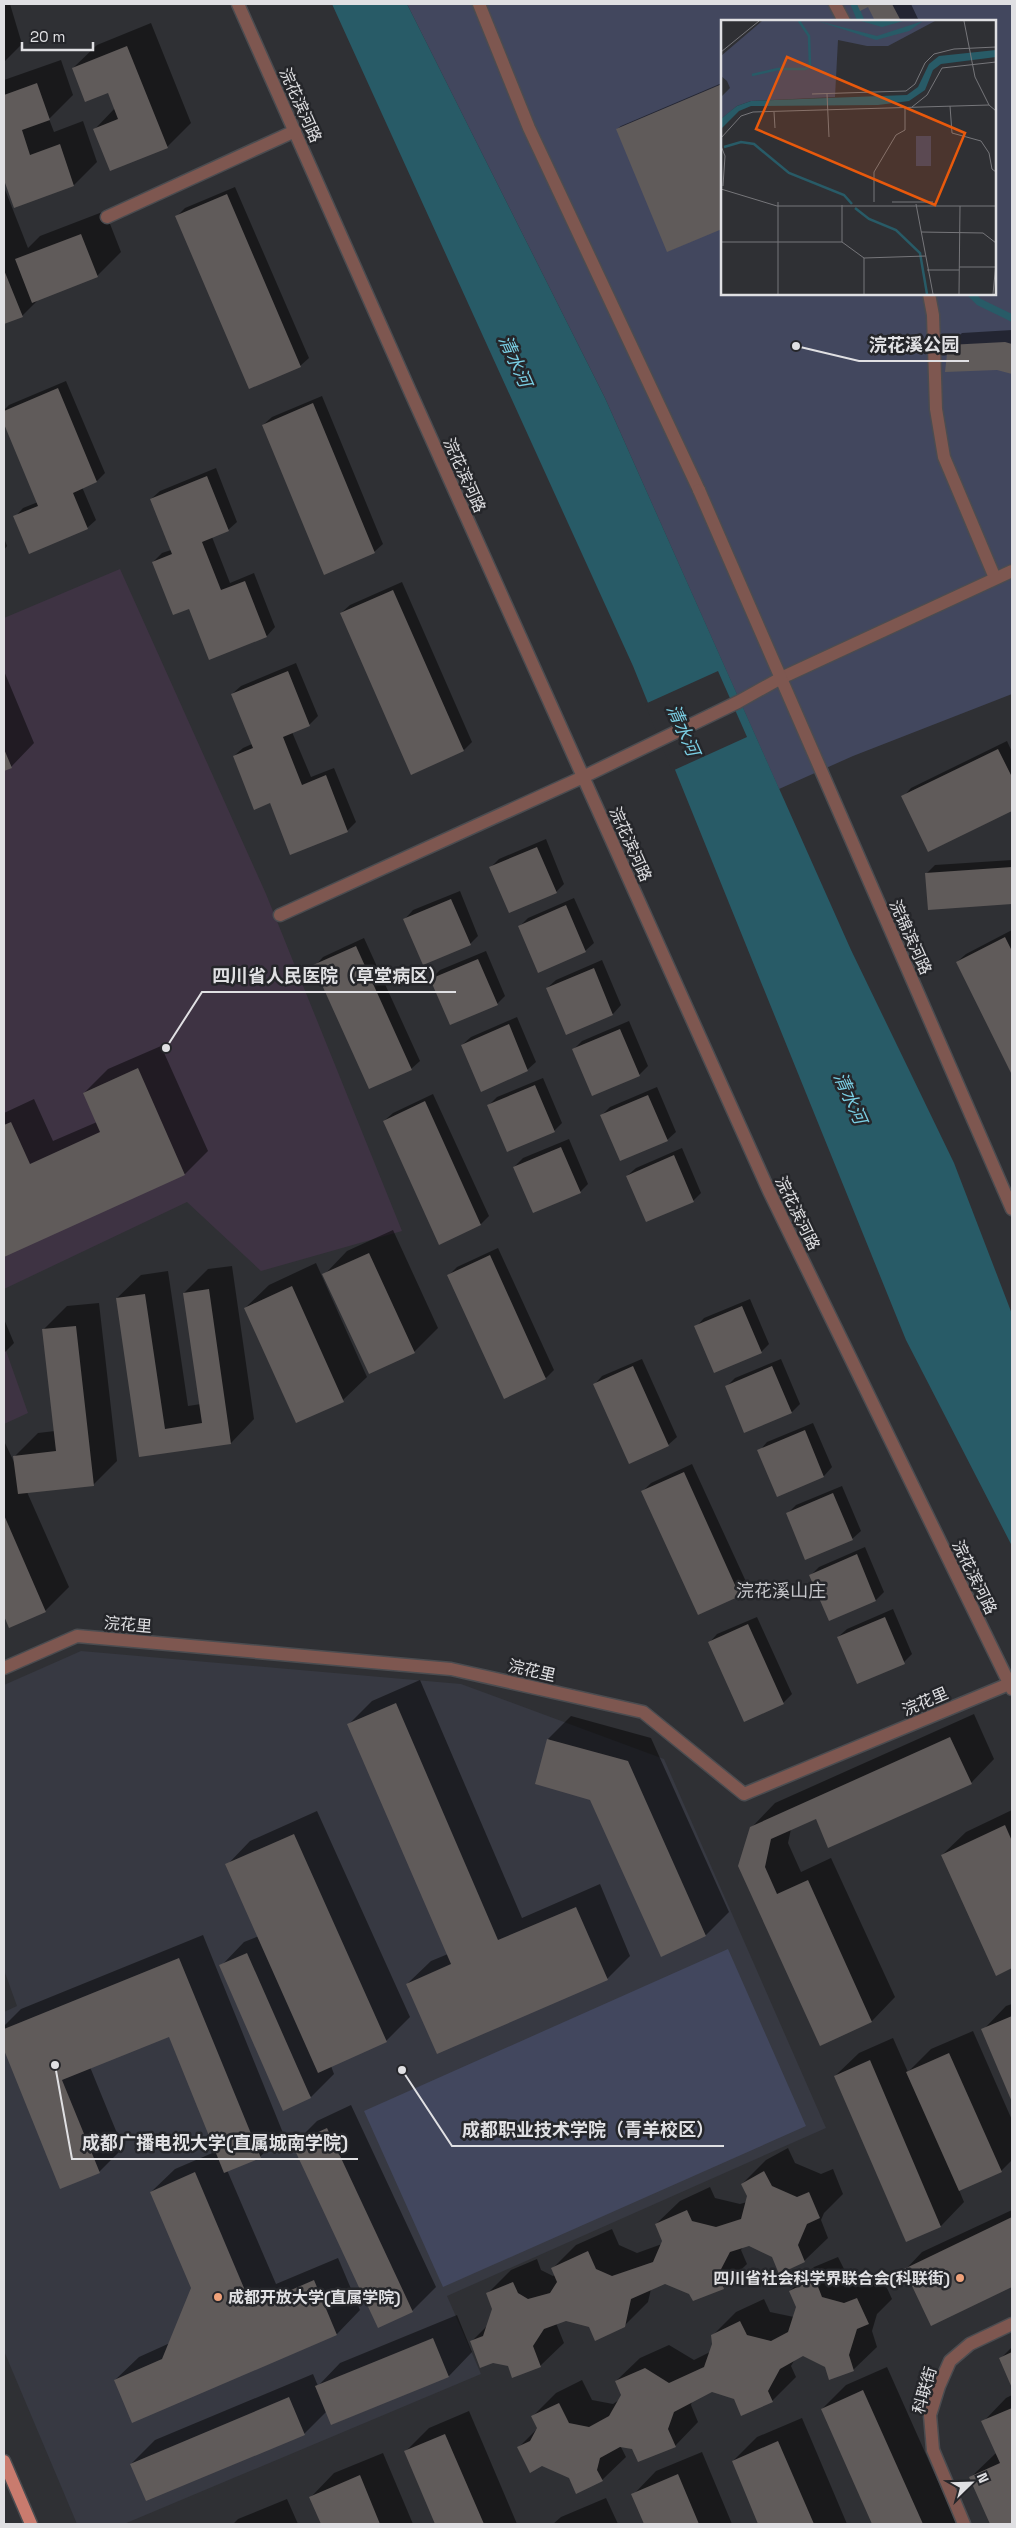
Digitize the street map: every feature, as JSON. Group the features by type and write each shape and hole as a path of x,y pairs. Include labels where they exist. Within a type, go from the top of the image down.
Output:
{"main road":[{"path":"4,2462 31,2524"}],"street":[{"name":"浣花滨河路","path":"238,4 769,1191 1011,1687"},
{"name":"浣锦滨河路","path":"479,4 529,128 699,490 1012,1209"},
{"path":"835,4 843,20"},
{"path":"107,217 295,131"},
{"path":"929,295 932,315 936,409 944,457 995,578"},
{"path":"280,915 583,776 738,702 781,678 1012,571"},
{"name":"浣花里","path":"4,1668 78,1636 451,1668 643,1712 744,1794 1011,1687"},
{"name":"科联街","path":"964,2524 933,2450 930,2415 939,2386 950,2361 970,2344 1012,2324"}],"shaded area":[{"path":"407,4 1012,4 1012,694 853,756 779,789 605,398"},
{"path":"120,569 266,894 402,1231 261,1271 187,1202 4,1289 4,618"},
{"path":"4,1345 28,1413 4,1424"},
{"path":"81,1651 461,1684 664,1759 826,2128 447,2296 481,2374 124,2524 77,2524 4,2351 4,2012 17,2006 4,1970 4,1685"},
{"path":"728,1949 806,2126 443,2287 364,2111"}],"water":[{"name":"清水河","path":"332,4 407,4 605,398 851,950 954,1163 1012,1314 1012,1546 906,1340 633,666"}],"pier":[{"path":"718,671 747,737 672,771 645,704"}],"building":[{"path":"857,4 892,4 900,20 874,20 868,7 860,11"},
{"path":"127,46 168,148 110,171 93,129 118,119 108,93 85,102 72,68"},
{"path":"37,83 50,120 22,130 30,155 60,144 74,186 14,208 4,180 4,95"},
{"path":"721,84 721,229 667,252 616,129"},
{"path":"227,194 301,367 249,389 175,216"},
{"path":"81,234 98,277 32,303 15,259"},
{"path":"4,270 23,317 4,324"},
{"path":"1005,342 1012,344 1012,374 997,370 945,372 948,345"},
{"path":"58,388 97,482 73,493 88,529 29,554 13,516 38,506 4,424 4,411"},
{"path":"313,403 375,553 324,575 262,425"},
{"path":"207,476 229,531 202,542 221,590 245,581 267,637 209,660 189,609 173,615 152,562 172,554 150,499"},
{"path":"393,590 464,751 411,775 340,613"},
{"path":"288,671 310,726 283,737 302,785 326,775 348,832 290,855 270,803 254,810 233,756 253,748 231,694"},
{"path":"4,749 12,768 4,771"},
{"path":"998,749 1012,777 1012,811 928,852 901,796"},
{"path":"537,847 557,893 509,913 489,867"},
{"path":"1012,867 1012,904 928,910 925,873"},
{"path":"451,899 471,945 423,965 403,919"},
{"path":"566,905 586,952 538,973 518,926"},
{"path":"1005,937 1012,951 1012,1075 956,962"},
{"path":"356,946 412,1070 369,1089 313,965"},
{"path":"478,959 498,1005 450,1025 430,979"},
{"path":"594,968 613,1015 566,1035 546,988"},
{"path":"509,1024 528,1071 481,1092 461,1045"},
{"path":"620,1029 640,1076 592,1096 572,1049"},
{"path":"138,1068 185,1175 4,1257 4,1125 11,1122 30,1164 100,1132 83,1093"},
{"path":"535,1085 555,1132 507,1152 487,1105"},
{"path":"648,1095 668,1141 620,1161 600,1115"},
{"path":"425,1101 481,1225 439,1245 383,1121"},
{"path":"561,1147 581,1193 533,1213 513,1167"},
{"path":"674,1155 694,1202 646,1222 626,1176"},
{"path":"369,1253 415,1353 369,1374 322,1274"},
{"path":"490,1255 546,1379 504,1399 447,1275"},
{"path":"292,1286 344,1402 296,1423 244,1308"},
{"path":"209,1289 231,1444 139,1457 116,1298 145,1294 165,1429 202,1423 183,1293"},
{"path":"742,1306 762,1353 714,1373 694,1326"},
{"path":"76,1326 94,1486 18,1494 13,1456 56,1451 42,1329"},
{"path":"633,1366 669,1446 629,1464 593,1384"},
{"path":"772,1366 792,1413 744,1433 725,1386"},
{"path":"805,1430 824,1477 777,1497 757,1450"},
{"path":"684,1472 740,1596 698,1615 641,1491"},
{"path":"833,1493 853,1540 805,1560 786,1513"},
{"path":"4,1515 46,1612 9,1628 4,1616"},
{"path":"857,1554 876,1601 829,1621 809,1575"},
{"path":"885,1617 905,1664 857,1684 837,1637"},
{"path":"748,1624 784,1704 744,1722 708,1642"},
{"path":"396,1703 498,1940 576,1907 608,1980 437,2054 406,1984 451,1964 347,1724"},
{"path":"950,1737 972,1784 828,1848 816,1819 771,1839 765,1867 777,1894 808,1880 872,2022 820,2046 738,1866 750,1827"},
{"path":"547,1739 628,1761 706,1936 661,1957 590,1800 535,1784"},
{"path":"1005,1825 1012,1841 1012,1968 996,1976 941,1855"},
{"path":"294,1834 387,2042 318,2073 225,1864"},
{"path":"247,1953 311,2098 283,2111 219,1965"},
{"path":"179,1958 261,2158 224,2173 169,2037 62,2080 100,2173 60,2189 4,2050 4,2029"},
{"path":"1012,2016 1012,2102 981,2029"},
{"path":"949,2053 1002,2172 959,2191 906,2072"},
{"path":"870,2060 941,2227 906,2242 834,2076"},
{"path":"327,2128 413,2312 378,2328 292,2144"},
{"path":"764,2171 772,2186 797,2197 809,2192 820,2218 807,2224 798,2245 805,2262 779,2274 772,2257 749,2246 730,2252 718,2275 724,2289 693,2301 689,2294 665,2284 631,2299 625,2327 595,2341 589,2327 566,2321 544,2329 533,2346 541,2367 512,2378 508,2366 493,2363 480,2368 470,2341 483,2336 492,2309 486,2293 513,2282 518,2293 528,2299 550,2293 557,2282 551,2268 588,2251 596,2269 612,2276 653,2262 662,2241 655,2224 687,2210 692,2221 716,2227 741,2219 747,2196 741,2184"},
{"name":"成都开放大学(直属学院)","path":"195,2172 252,2307 314,2280 337,2335 132,2423 114,2380 162,2359 191,2288 150,2192"},
{"name":"四川省社会科学界联合会(科联街)","path":"1012,2217 1012,2287 931,2326 904,2269"},
{"path":"815,2279 822,2297 844,2303 857,2298 869,2324 857,2329 849,2355 854,2371 829,2380 825,2367 803,2356 780,2369 768,2391 773,2402 741,2416 734,2399 712,2392 674,2412 668,2429 676,2447 638,2462 632,2449 620,2447 600,2458 597,2470 603,2481 576,2494 569,2478 542,2466 530,2473 517,2447 530,2441 537,2428 531,2416 559,2403 569,2423 589,2427 609,2416 621,2395 615,2381 645,2368 669,2383 704,2367 712,2344 711,2335 740,2321 747,2335 771,2341 788,2332 796,2307 789,2291"},
{"path":"433,2338 449,2377 331,2425 315,2386"},
{"path":"1012,2352 1012,2388 999,2358"},
{"path":"863,2390 923,2524 872,2524 821,2409"},
{"path":"289,2397 305,2435 146,2501 130,2464"},
{"path":"1012,2408 1012,2524 990,2524 969,2477 1000,2463 981,2421"},
{"path":"445,2434 484,2524 435,2524 404,2451"},
{"path":"778,2441 814,2524 758,2524 732,2461"},
{"path":"678,2474 699,2524 644,2524 631,2494"},
{"path":"360,2475 380,2524 321,2524 309,2497"}],"waterway":[{"path":"854,4 861,20"},
{"path":"972,295 979,302 1012,318"}],"place":[{"name":"浣花溪公园","path":"796,346"},
{"name":"四川省人民医院（草堂病区）","path":"166,1048"},
{"name":"成都广播电视大学(直属城南学院)","path":"55,2065"},
{"name":"成都职业技术学院（青羊校区）","path":"402,2070"},
{"name":"四川省社会科学界联合会(科联街)","path":"960,2278"},
{"name":"成都开放大学(直属学院)","path":"218,2297"}],"district":[{"name":"浣花溪山庄","path":"781,1591"}]}
